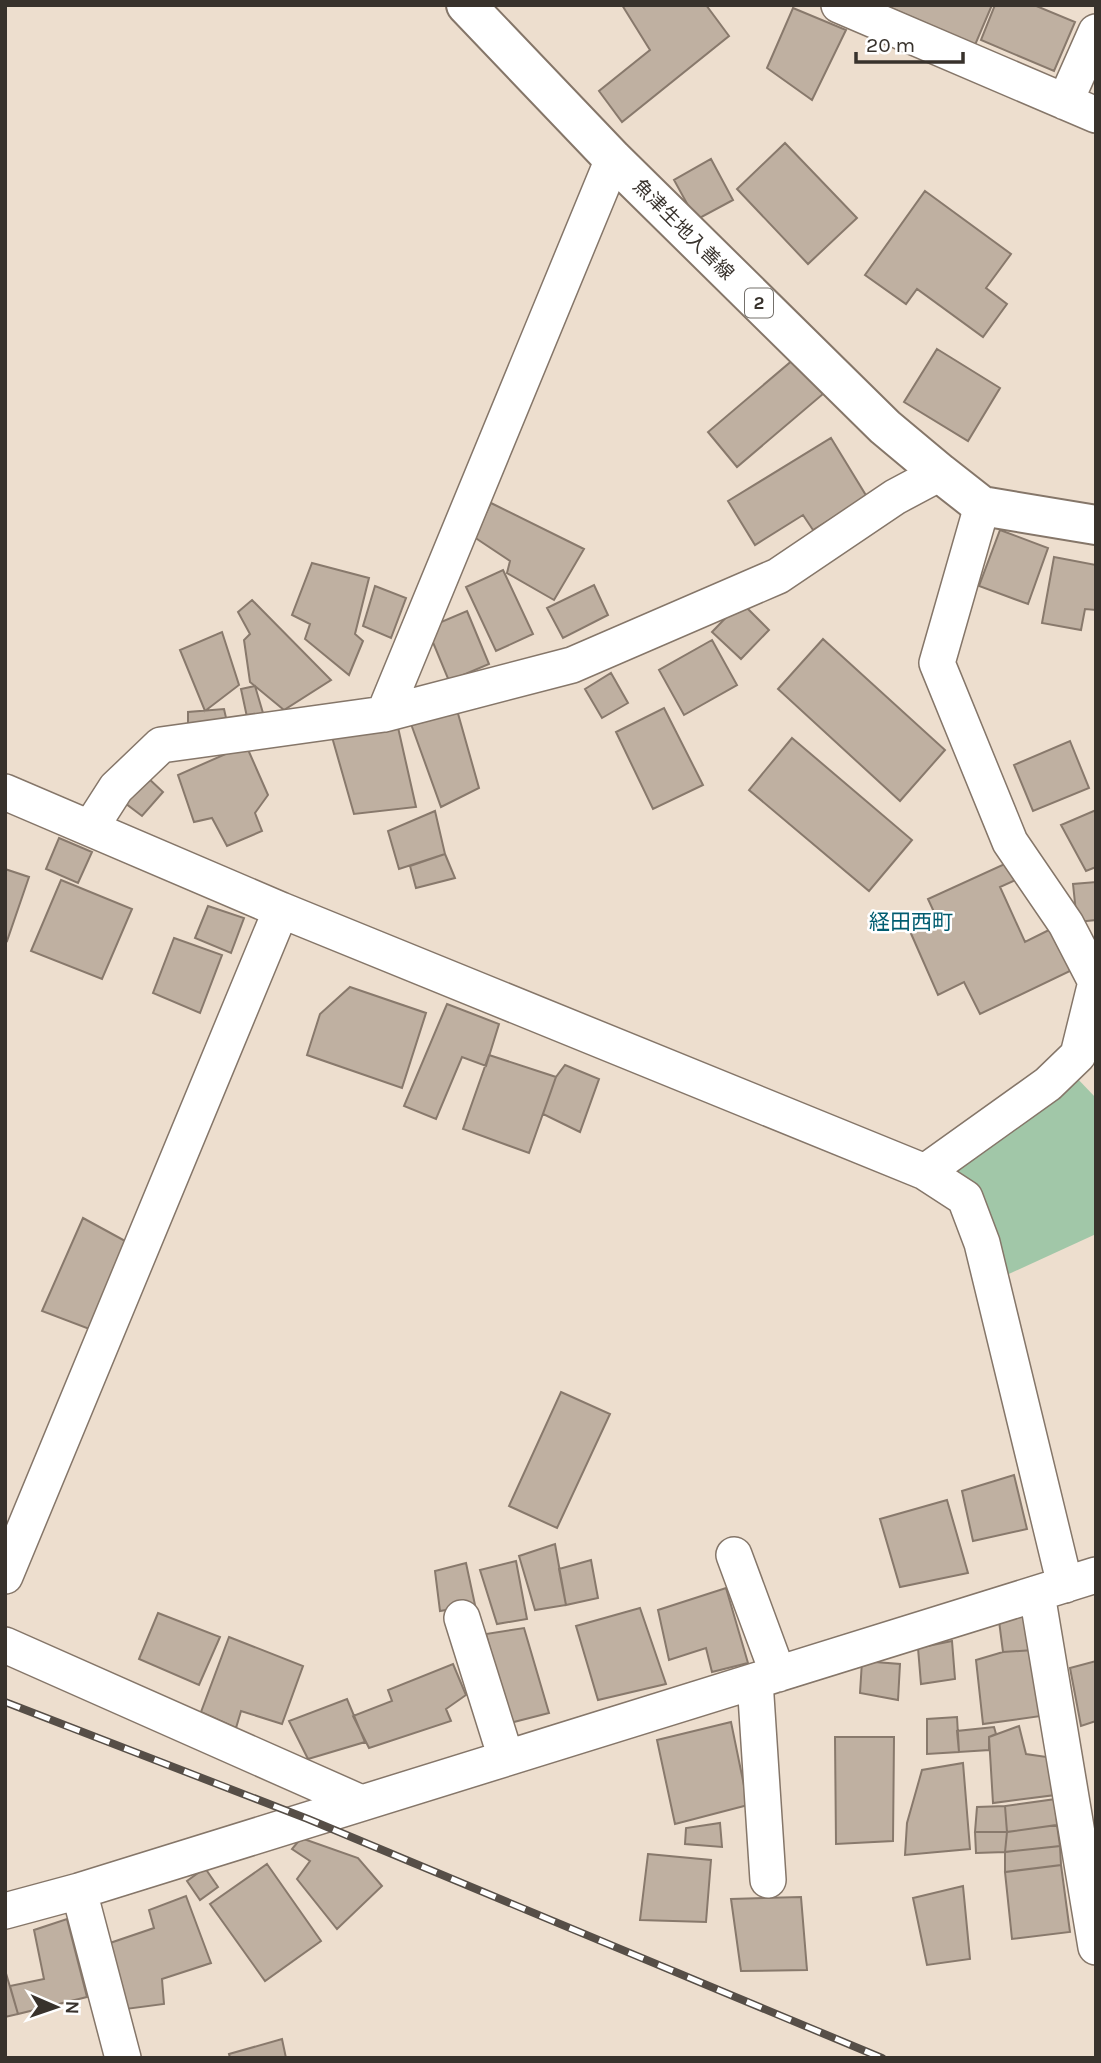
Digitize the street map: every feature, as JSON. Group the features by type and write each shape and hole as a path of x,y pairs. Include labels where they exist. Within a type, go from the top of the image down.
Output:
{"main road":[{"name":"魚津生地入善線","path":"466,5 612,159 885,427 940,473 982,506 1096,524"}],"street":[{"path":"839,5 1080,109 1096,32"},
{"path":"384,713 612,159"},
{"path":"91,827 116,788 162,745 384,713 572,665 778,576 894,497 940,473"},
{"path":"925,1172 1048,1084 1078,1055 1096,981 1066,924 1010,842 937,663 982,506"},
{"path":"5,792 281,910 925,1172 965,1198 982,1243 1066,1584 1096,1947"},
{"path":"5,1576 281,910"},
{"path":"734,1555 766,1677 768,1880"},
{"path":"5,1911 79,1891 1066,1584"},
{"path":"462,1618 506,1758"},
{"path":"5,1645 359,1802"},
{"path":"79,1891 123,2058"}],"green space":[{"path":"1074,1075 1096,1098 1096,1234 1000,1278 946,1166"}],"building":[{"path":"622,5 706,5 729,36 622,122 599,91 650,50"},
{"path":"884,5 992,5 975,45"},
{"path":"995,5 1034,5 1075,22 1054,71 981,40"},
{"path":"793,8 846,30 812,100 767,68"},
{"path":"785,143 857,218 808,264 737,189"},
{"path":"711,159 733,200 696,220 674,180"},
{"path":"925,191 1011,254 986,288 1007,304 983,337 917,289 906,304 865,275"},
{"path":"937,349 1000,388 968,441 904,402"},
{"path":"794,359 823,394 737,467 708,432"},
{"path":"831,438 867,497 813,530 803,515 755,545 728,501"},
{"path":"491,503 584,549 554,600 507,573 510,561 474,537"},
{"path":"1000,530 1048,548 1028,604 979,586"},
{"path":"1054,557 1096,565 1096,610 1085,609 1081,630 1042,623"},
{"path":"312,563 369,578 355,634 363,641 349,675 305,639 310,624 292,615"},
{"path":"503,570 533,634 496,651 466,587"},
{"path":"594,585 608,615 563,638 547,608"},
{"path":"375,586 406,598 391,638 363,626"},
{"path":"252,600 331,680 284,710 250,682 244,640 250,634 238,612"},
{"path":"741,602 769,630 741,659 712,632"},
{"path":"467,611 489,664 449,681 427,628"},
{"path":"222,632 239,685 205,711 180,650"},
{"path":"823,639 945,750 900,801 778,689"},
{"path":"712,640 737,685 684,715 659,670"},
{"path":"611,673 628,703 602,718 585,689"},
{"path":"255,686 263,713 247,717 241,689"},
{"path":"664,708 703,785 653,809 616,732"},
{"path":"224,709 227,722 188,726 188,712"},
{"path":"457,710 479,788 441,807 411,724"},
{"path":"397,723 416,807 354,814 332,737"},
{"path":"792,738 912,840 869,891 749,790"},
{"path":"1070,741 1089,788 1033,811 1014,765"},
{"path":"246,745 268,795 255,813 262,831 227,846 212,818 194,822 178,775"},
{"path":"147,777 163,792 142,816 125,803"},
{"path":"1096,810 1096,867 1086,871 1061,825"},
{"path":"435,811 445,854 399,869 388,831"},
{"path":"59,838 92,852 78,883 46,869"},
{"path":"445,854 455,878 416,888 410,866"},
{"path":"1009,862 1018,879 1000,887 1025,942 1055,927 1070,971 980,1014 964,982 938,995 909,929 934,912 928,899"},
{"path":"5,869 29,877 7,941 5,940"},
{"path":"61,880 132,909 102,979 31,951"},
{"path":"1096,882 1096,920 1077,922 1073,884"},
{"path":"208,906 244,918 231,953 195,938"},
{"path":"174,938 222,955 200,1013 153,993"},
{"path":"350,987 426,1013 402,1088 307,1055 320,1014"},
{"path":"447,1004 499,1024 486,1066 462,1057 436,1119 404,1106"},
{"path":"489,1055 556,1077 529,1153 463,1129"},
{"path":"565,1065 599,1079 580,1132 543,1114 556,1077"},
{"path":"83,1218 127,1242 92,1330 42,1311"},
{"path":"561,1392 610,1414 557,1528 509,1506"},
{"path":"1014,1475 1027,1529 973,1541 962,1491"},
{"path":"947,1500 968,1573 900,1587 880,1519"},
{"path":"555,1544 566,1605 535,1610 519,1556"},
{"path":"591,1560 598,1598 566,1605 559,1569"},
{"path":"516,1561 527,1619 497,1624 480,1570"},
{"path":"466,1563 475,1605 440,1611 435,1571"},
{"path":"726,1588 748,1663 712,1672 706,1648 669,1660 658,1610"},
{"path":"640,1608 666,1684 598,1700 576,1626"},
{"path":"158,1613 220,1637 199,1685 139,1659"},
{"path":"1027,1614 1033,1650 1003,1652 999,1621"},
{"path":"524,1628 549,1713 510,1723 486,1634"},
{"path":"229,1637 303,1666 282,1724 241,1711 236,1728 201,1712"},
{"path":"952,1641 955,1679 921,1684 918,1648"},
{"path":"1033,1650 1041,1716 983,1724 976,1660 1003,1652"},
{"path":"862,1661 900,1664 898,1700 860,1693"},
{"path":"1096,1661 1096,1721 1081,1726 1070,1668"},
{"path":"453,1664 466,1695 446,1709 451,1721 369,1748 353,1716 392,1701 388,1690"},
{"path":"347,1699 365,1742 308,1759 289,1721"},
{"path":"957,1717 959,1752 927,1754 927,1719"},
{"path":"731,1722 748,1805 675,1824 657,1740"},
{"path":"1019,1726 1026,1754 1054,1758 1055,1795 993,1803 989,1737"},
{"path":"994,1727 996,1734 989,1737 989,1750 959,1752 957,1731"},
{"path":"835,1737 894,1737 893,1841 836,1844"},
{"path":"963,1763 970,1849 905,1855 907,1823 922,1770"},
{"path":"1056,1799 1057,1825 1007,1832 1005,1806"},
{"path":"1005,1806 1007,1832 975,1832 977,1807"},
{"path":"720,1823 722,1847 685,1844 686,1828"},
{"path":"1057,1825 1060,1846 1005,1852 1007,1832"},
{"path":"975,1832 1007,1832 1005,1852 976,1853"},
{"path":"301,1838 358,1858 382,1886 337,1929 297,1879 310,1861 292,1849"},
{"path":"1060,1846 1061,1865 1005,1872 1005,1852"},
{"path":"648,1854 711,1860 706,1922 640,1920"},
{"path":"267,1864 321,1941 265,1981 210,1904"},
{"path":"1061,1865 1070,1932 1012,1939 1005,1872"},
{"path":"205,1868 218,1887 200,1900 187,1881"},
{"path":"963,1886 970,1959 927,1965 913,1898"},
{"path":"186,1896 211,1963 162,1979 164,2004 126,2009 110,1943 154,1928 149,1910"},
{"path":"801,1897 807,1970 741,1971 731,1899"},
{"path":"67,1919 87,1997 18,2014 10,1986 44,1979 34,1930"},
{"path":"5,1970 18,2014 5,2017"},
{"path":"282,2039 286,2058 230,2058 229,2054"}],"railway":[{"path":"5,1702 308,1819 882,2058"}],"district":[{"name":"経田西町","path":"911,922"}]}
